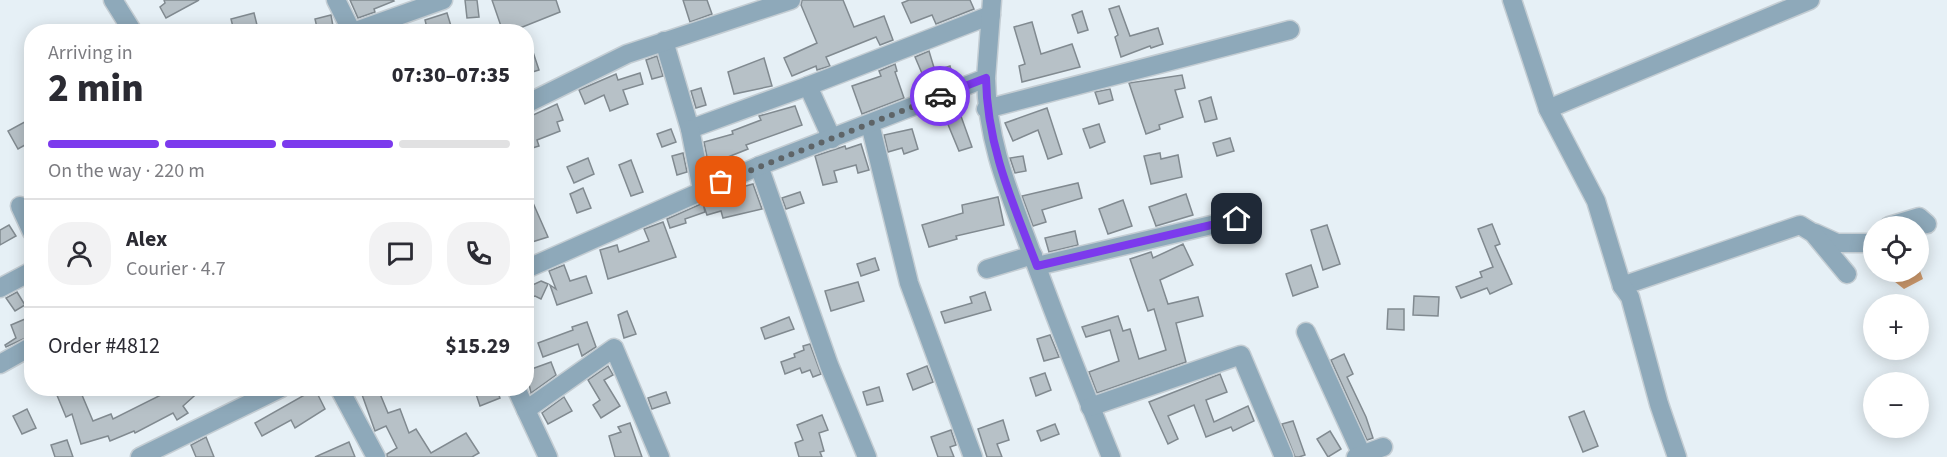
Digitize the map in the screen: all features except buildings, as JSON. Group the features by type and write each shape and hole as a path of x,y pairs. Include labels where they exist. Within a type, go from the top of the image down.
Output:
{"street":[{"path":"113,0 128,24"},
{"path":"336,0 348,24"},
{"path":"375,24 443,0"},
{"path":"534,100 627,54 791,0"},
{"path":"1512,0 1548,109 1596,201 1622,285 1630,297 1659,404 1677,457"},
{"path":"1548,109 1810,0"},
{"path":"690,129 808,86 992,7 986,78 986,109 995,154 1111,457"},
{"path":"986,109 1290,30"},
{"path":"664,41 690,129 702,190"},
{"path":"534,265 759,166 986,78"},
{"path":"808,86 832,139"},
{"path":"870,124 909,283 974,457"},
{"path":"759,166 829,365 867,457"},
{"path":"21,206 24,213"},
{"path":"987,269 1237,219"},
{"path":"1622,285 1800,225 1837,243 1863,243"},
{"path":"1813,232 1847,274"},
{"path":"1837,243 1863,235"},
{"path":"0,288 24,275"},
{"path":"1306,332 1367,454"},
{"path":"526,410 614,348 660,457"},
{"path":"0,364 24,350"},
{"path":"1090,407 1241,355 1284,457"},
{"path":"140,457 265,396"},
{"path":"343,396 376,457"},
{"path":"520,396 548,457"}],"shaded area":[{"path":"1895,282 1917,282 1904,289"}],"way so far":[{"path":"721,182 940,96"}],"route":[{"path":"940,96 986,78 986,109 995,154 1037,266 1237,219"}]}
